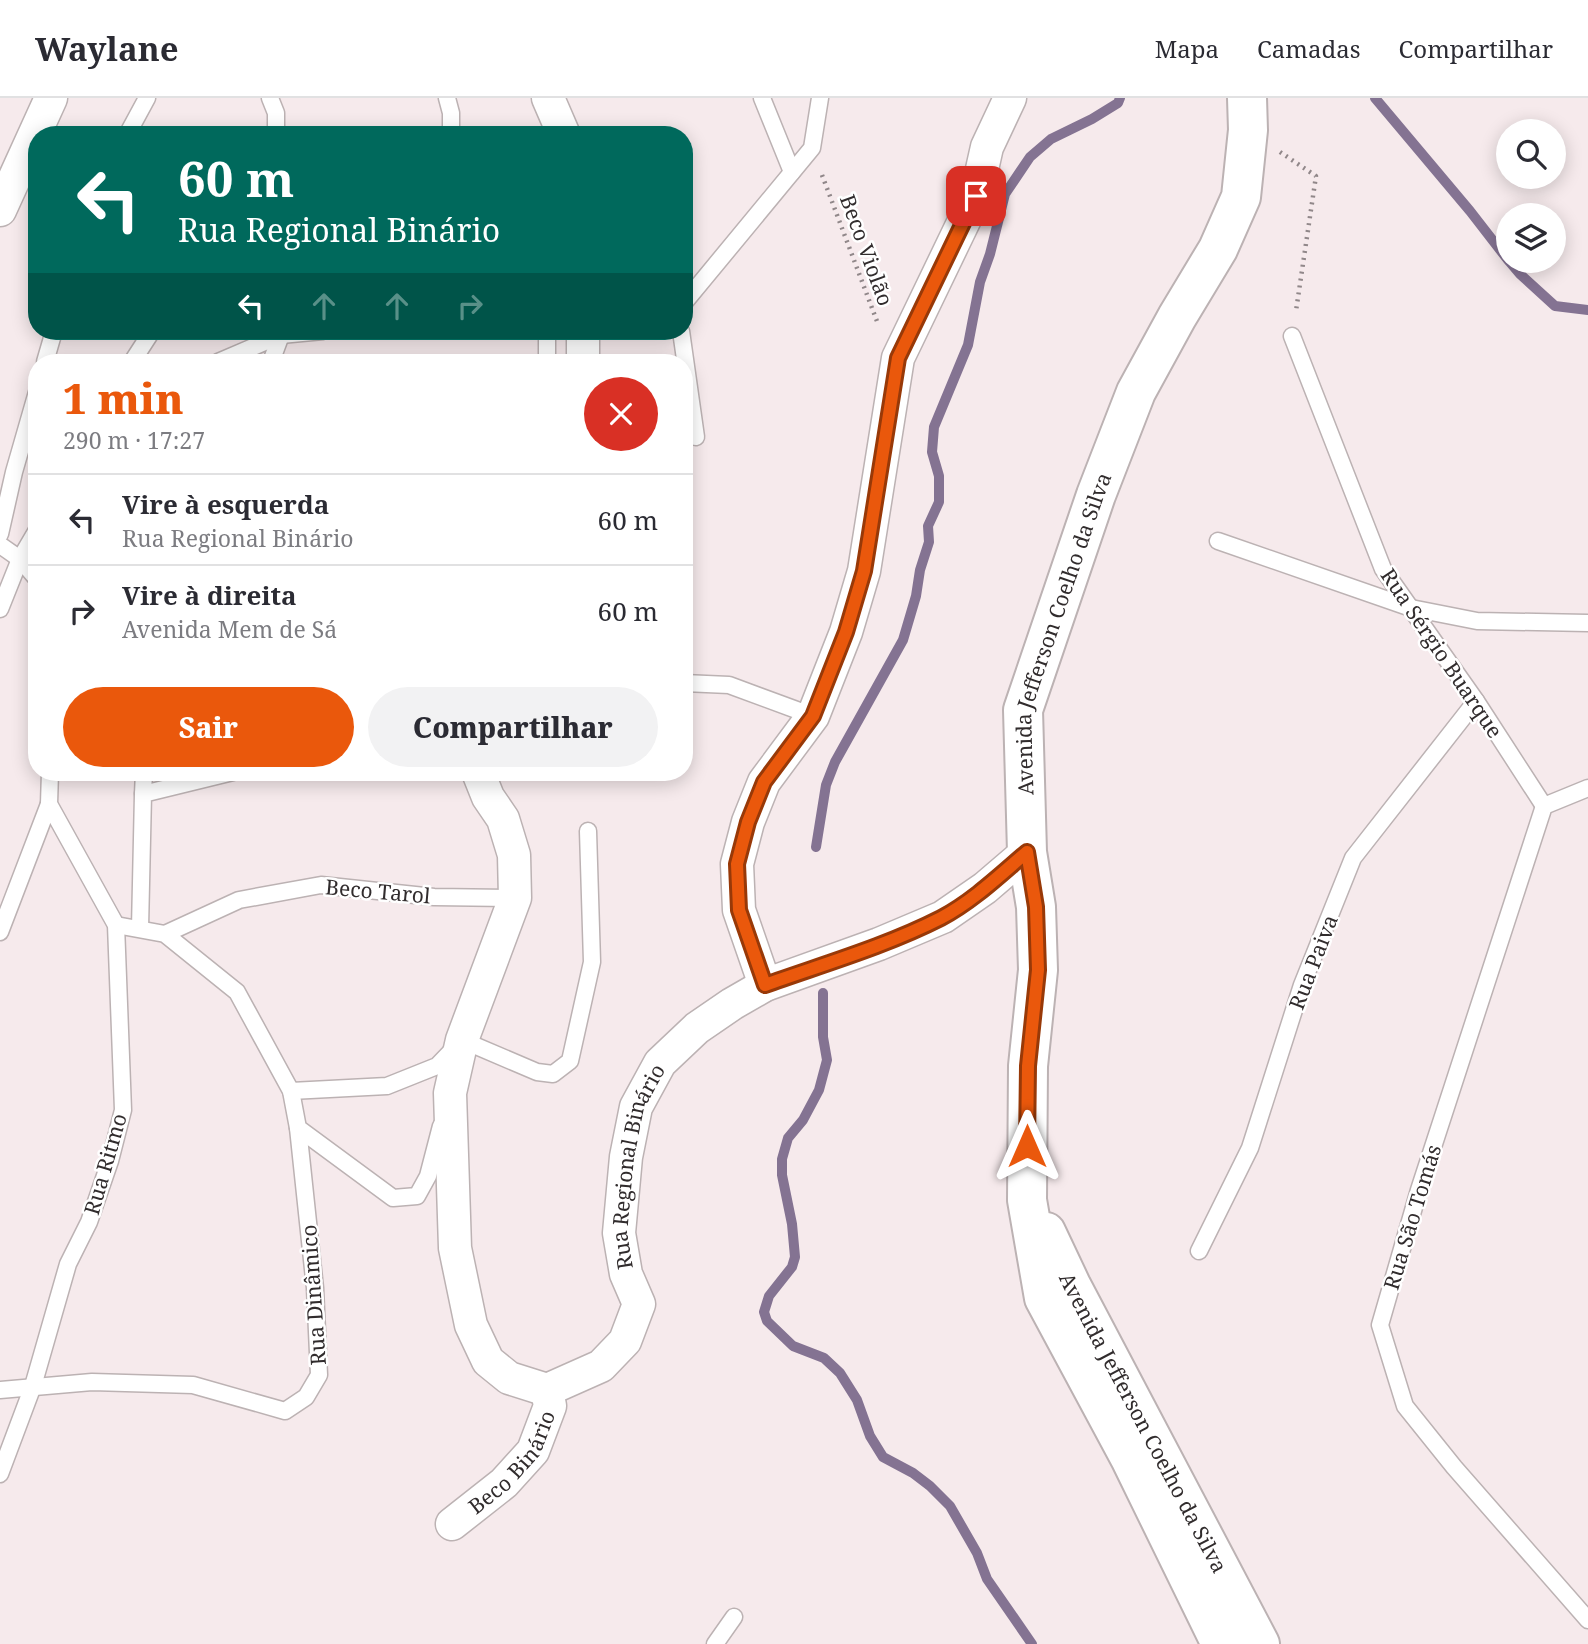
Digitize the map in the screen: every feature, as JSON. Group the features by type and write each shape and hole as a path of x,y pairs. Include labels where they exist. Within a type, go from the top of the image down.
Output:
{"street":[{"path":"38,126 51,98"},
{"path":"548,98 560,126"},
{"path":"765,985 739,910 737,864 748,822 764,782 813,716 846,632 864,571 898,358 976,196 987,147 1010,98"},
{"name":"Avenida Jefferson Coelho da Silva","path":"1221,1644 1129,1458 1057,1292 1027,1200 1028,1066 1038,970 1036,907 1027,852 1023,710 1096,495 1136,392 1218,248 1241,197 1247,114"},
{"path":"0,210 28,149"},
{"path":"482,781 488,797 503,819 514,855 515,898 462,1041 450,1093 455,1248 471,1325 488,1361 509,1378 547,1390"},
{"name":"Rua Regional Binário","path":"547,1390 601,1366 625,1341 639,1304 626,1274 619,1233 620,1221 626,1157 636,1107 660,1063 697,1028 765,985 879,944 943,917 985,888 1027,852"},
{"name":"Avenida Jefferson Coelho da Silva","path":"1057,1292 1261,1644"},
{"name":"Beco Binário","path":"452,1524 504,1483 533,1451 550,1406 547,1390"}],"lane":[{"path":"132,126 146,98"},
{"path":"270,98 276,113 276,126"},
{"path":"447,98 451,126"},
{"path":"762,98 792,172"},
{"path":"693,292 813,148 820,98"},
{"name":"Rua Sérgio Buarque","path":"1293,336 1383,569 1476,701 1544,806"},
{"path":"237,354 270,340"},
{"path":"693,416 696,437"},
{"path":"0,534 28,423"},
{"path":"1218,541 1411,608 1477,621 1588,623"},
{"path":"0,545 28,568"},
{"path":"0,609 28,545"},
{"path":"693,683 729,685 813,716"},
{"name":"Rua Paiva","path":"1199,1251 1250,1148 1302,985 1353,858 1476,701"},
{"path":"0,932 49,804 50,781"},
{"path":"140,928 144,781"},
{"path":"143,794 196,781"},
{"path":"1544,806 1588,789"},
{"name":"Rua Ritmo","path":"0,1474 33,1385 56,1298 68,1264 89,1222 110,1161 123,1110 116,925 49,804"},
{"name":"Rua São Tomás","path":"1544,806 1419,1190 1380,1325 1405,1406 1454,1467 1588,1620"},
{"path":"291,1091 387,1086 437,1066 462,1041 537,1072 553,1074 570,1062 592,962 588,831"},
{"name":"Beco Tarol","path":"165,934 239,900 321,885 434,897 515,898"},
{"path":"116,925 165,934"},
{"name":"Rua Dinâmico","path":"0,1390 33,1385 92,1382 193,1385 285,1411 306,1397 319,1375 315,1287 298,1128 291,1091 237,992 165,934"},
{"path":"298,1128 393,1198 417,1196 428,1176 450,1093"},
{"path":"715,1644 734,1617"}],"path":[{"path":"1247,114 1317,176 1293,336"},
{"name":"Beco Violão","path":"813,148 886,349 898,358"}],"waterway":[{"path":"816,847 826,785 835,762 903,640 916,596 920,570 929,542 928,526 939,502 939,476 932,452 934,427 968,345 980,282 1005,194 1030,157 1051,139 1092,119 1118,103 1120,98"},
{"path":"1375,98 1496,245"},
{"path":"1519,273 1555,306 1588,310"},
{"path":"823,993 823,1037 827,1060 819,1090 803,1120 788,1138 782,1159 782,1175 792,1224 795,1257 792,1267 769,1296 764,1312 767,1321 793,1346 824,1358 840,1373 857,1400 870,1436 883,1457 913,1473 950,1506 977,1553 987,1579 1032,1644"}],"route":[{"path":"976,196 898,358 864,571 846,632 813,716 764,782 748,822 737,864 739,910 765,985 879,944 943,917 985,888 1027,852 1036,907 1038,970 1028,1066 1027,1146"}]}
